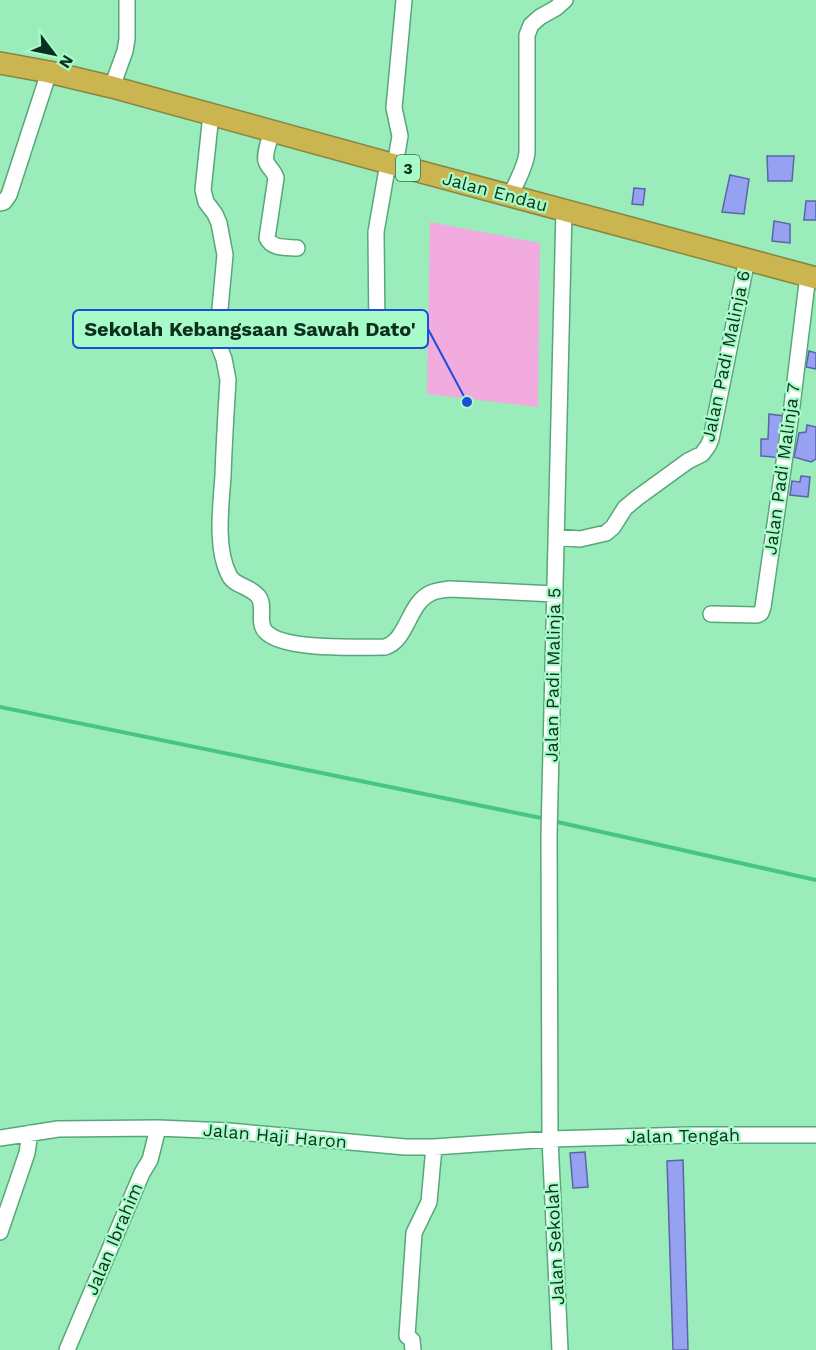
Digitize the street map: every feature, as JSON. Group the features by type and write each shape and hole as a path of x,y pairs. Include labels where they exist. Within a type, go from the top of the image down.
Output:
{"highway":[{"name":"Jalan Endau","path":"0,63 112,87 812,276"}],"street":[{"path":"112,87 127,39 127,0"},
{"path":"377,333 376,232 391,164 400,136 394,108 404,0"},
{"path":"511,196 515,183 525,166 527,153 527,35 531,25 565,0"},
{"path":"0,203 9,195 49,72"},
{"path":"211,114 203,190 206,202 219,223 225,255 218,330 219,346 228,380 220,531 224,563 232,580 259,597 262,625 265,630 275,638 295,644 340,647 389,646 397,639 421,600 437,591 555,594"},
{"path":"272,131 265,159 276,178 267,238 274,246 297,248"},
{"name":"Jalan Padi Malinja 5","path":"550,1139 549,798 564,210"},
{"name":"Jalan Padi Malinja 6","path":"556,537 580,539 606,533 613,527 625,508 637,498 706,450 711,439 747,260"},
{"name":"Jalan Padi Malinja 7","path":"711,614 757,615 761,613 763,607 812,276"},
{"name":"Jalan Haji Haron","path":"0,1138 58,1129 158,1128 229,1131 405,1147 550,1139"},
{"name":"Jalan Ibrahim","path":"67,1350 142,1173 150,1160 158,1128"},
{"path":"0,1232 27,1153 30,1133"},
{"name":"Jalan Tengah","path":"550,1139 724,1134 816,1135"},
{"name":"Jalan Sekolah","path":"550,1139 560,1350"},
{"path":"413,1350 414,1344 407,1336 414,1233 429,1202 434,1147"}],"shaded area":[{"path":"430,222 540,243 538,407 427,394"}],"building":[{"path":"767,156 794,156 792,181 768,181"},
{"path":"730,175 749,179 744,214 722,212"},
{"path":"634,188 645,189 643,205 632,204"},
{"path":"806,201 816,201 816,220 804,220"},
{"path":"774,221 790,224 790,243 772,241"},
{"path":"809,351 816,353 816,369 806,367"},
{"path":"769,414 785,416 782,458 761,456 761,439 768,439"},
{"path":"807,425 816,427 816,459 811,462 794,457 799,433 806,432"},
{"path":"801,476 810,477 808,497 790,495 792,481 800,482"},
{"path":"585,1152 588,1187 573,1188 570,1153"},
{"path":"683,1160 688,1350 673,1350 667,1161"}],"waterway":[{"path":"0,707 546,819"},
{"path":"553,821 816,880"}],"place":[{"name":"Sekolah Kebangsaan Sawah Dato'","path":"467,402"}]}
